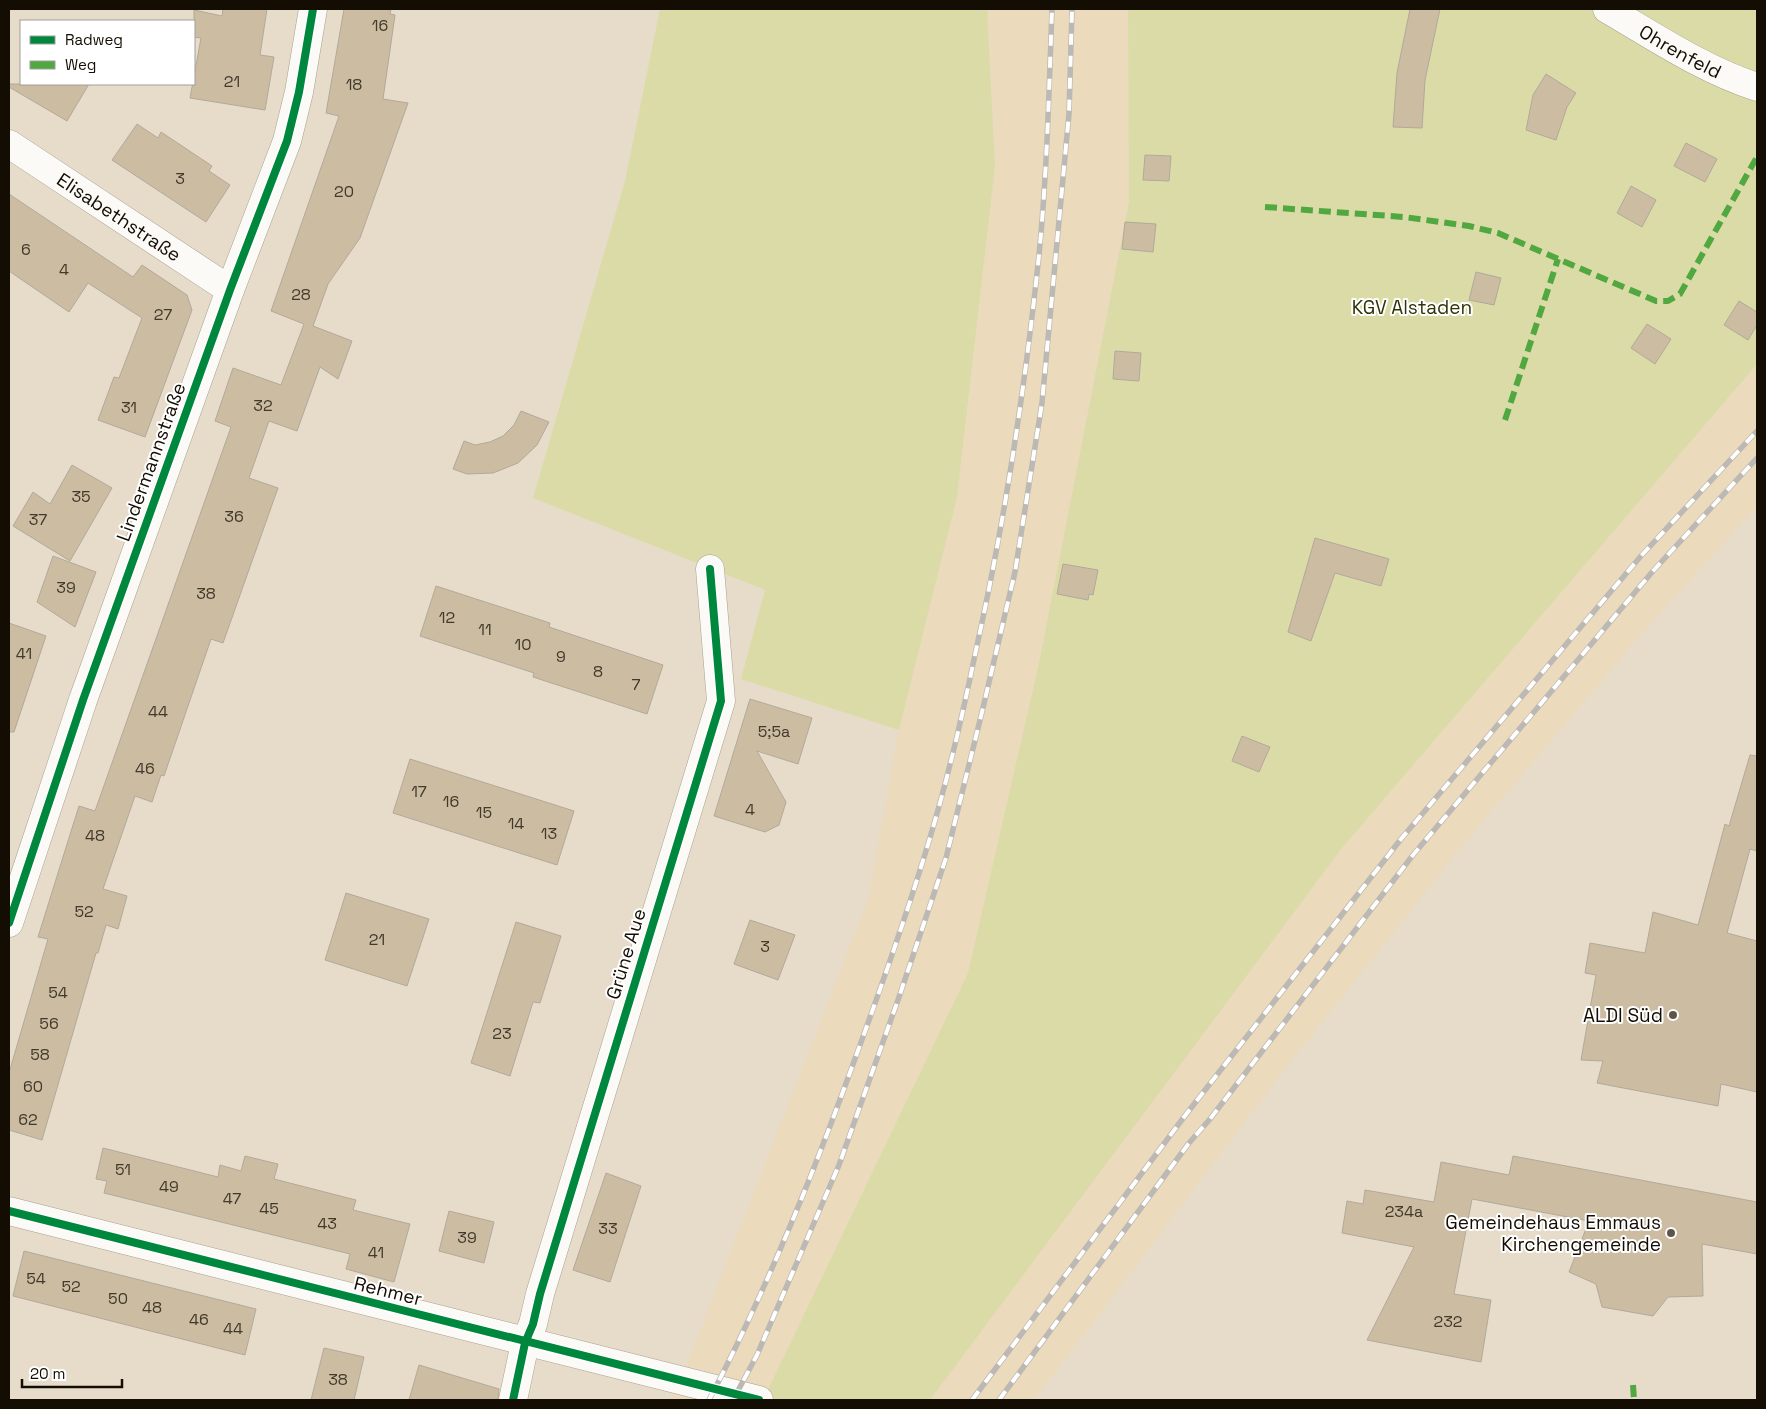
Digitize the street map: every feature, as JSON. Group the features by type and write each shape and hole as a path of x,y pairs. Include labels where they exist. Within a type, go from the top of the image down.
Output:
{"street":[{"name":"Lindermannstraße","path":"9,923 83,700 230,290 287,140 299,92 313,9"},
{"name":"Ohrenfeld","path":"1607,9 1704,64 1737,80 1757,87"},
{"name":"Elisabethstraße","path":"9,144 230,290"},
{"name":"Grüne Aue","path":"513,1400 525,1343 533,1324 542,1285 721,701 710,570"},
{"name":"Rehmer","path":"9,1211 525,1343 759,1400"}],"shaded area":[{"path":"987,9 1128,9 1129,202 1039,663 968,973 763,1400 673,1400 868,900 899,730 957,497 995,166"},
{"path":"1757,364 1757,506 1638,638 1466,841 1282,1073 1034,1400 930,1400 1342,848"}],"green space":[{"path":"660,9 987,9 995,166 957,497 899,730 741,679 765,590 533,498 625,181"},
{"name":"KGV Alstaden","path":"1128,9 1757,9 1757,364 1342,848 930,1400 763,1400 968,973 1039,663 1129,202"}],"building":[{"path":"223,9 267,9 260,55 274,57 265,110 190,98 192,85 195,85 195,71 201,38 195,37 194,10 222,16"},
{"path":"344,9 391,9 390,14 395,15 383,99 408,103 360,238 328,284 313,326 352,341 338,379 320,367 297,431 269,421 249,478 278,488 223,643 211,639 164,776 161,775 152,802 135,796 103,889 127,896 118,929 106,925 98,953 96,953 42,1140 9,1130 9,1073 48,939 38,937 79,806 95,811 231,427 215,421 233,368 281,385 304,324 271,311 339,116 326,113"},
{"path":"1410,9 1440,9 1425,80 1422,128 1393,127 1397,73"},
{"path":"1546,74 1576,93 1567,107 1556,140 1526,130 1533,95"},
{"path":"9,84 88,85 67,121 9,87"},
{"path":"137,124 158,138 161,132 212,166 209,171 230,185 206,222 112,160"},
{"path":"1686,143 1717,159 1705,182 1674,166"},
{"path":"1145,155 1171,156 1169,181 1143,180"},
{"path":"1631,186 1656,200 1642,227 1617,213"},
{"path":"9,194 133,277 142,265 187,295 192,310 145,437 98,420 114,377 119,378 142,318 88,283 69,312 9,271"},
{"path":"1125,222 1156,224 1153,252 1122,249"},
{"path":"1476,272 1501,278 1494,305 1469,300"},
{"path":"1739,301 1757,312 1757,325 1748,340 1724,325"},
{"path":"1647,324 1671,339 1655,364 1631,348"},
{"path":"1115,351 1141,353 1139,381 1113,379"},
{"path":"521,411 549,422 537,445 518,463 493,473 467,474 453,469 464,441 475,445 490,442 503,436 514,425"},
{"path":"72,465 112,488 70,561 13,526 33,492 50,504"},
{"path":"1315,538 1389,559 1381,586 1335,573 1311,641 1288,632"},
{"path":"53,556 96,572 75,627 37,602"},
{"path":"1063,564 1098,570 1093,595 1089,594 1088,600 1057,594"},
{"path":"436,586 550,623 549,627 663,665 647,714 533,677 534,673 420,636"},
{"path":"9,623 46,636 14,732 9,732"},
{"path":"750,699 812,718 798,764 757,751 786,802 779,825 765,832 714,816"},
{"path":"1242,736 1270,747 1259,772 1232,761"},
{"name":"ALDI Süd","path":"1750,755 1757,756 1757,851 1750,849 1727,933 1757,941 1757,1092 1721,1084 1718,1106 1597,1083 1603,1061 1581,1060 1596,975 1585,973 1590,943 1645,953 1653,912 1698,925 1725,824 1729,826"},
{"path":"410,759 574,811 557,865 393,813"},
{"path":"346,893 429,919 407,986 325,960"},
{"path":"750,920 795,935 778,980 734,964"},
{"path":"516,922 561,936 540,1003 533,1002 510,1076 471,1063"},
{"path":"103,1148 218,1177 220,1165 241,1171 245,1156 278,1164 274,1179 356,1200 353,1210 410,1224 394,1282 346,1269 350,1254 104,1193 107,1181 96,1179"},
{"path":"1513,1156 1757,1202 1757,1254 1702,1244 1703,1296 1668,1297 1653,1316 1602,1307 1596,1284 1569,1272 1589,1221 1472,1199 1454,1294 1491,1300 1481,1362 1367,1340 1414,1247 1342,1233 1347,1201 1363,1204 1365,1190 1434,1202 1441,1162 1509,1175"},
{"path":"606,1173 641,1186 610,1282 573,1270"},
{"path":"449,1211 494,1222 484,1263 439,1251"},
{"path":"24,1251 256,1309 245,1355 13,1296"},
{"path":"324,1348 364,1357 354,1400 311,1400"},
{"path":"419,1365 499,1389 498,1400 409,1400"}],"railway":[{"path":"709,1400 749,1319 804,1194 881,987 908,908 933,829 953,752 971,676 996,552 1013,454 1027,355 1044,194 1052,9"},
{"path":"733,1400 757,1355 839,1165 946,858 982,712 1015,572 1042,403 1069,114 1072,9"},
{"path":"972,1400 1184,1117 1401,839 1641,556 1757,431"},
{"path":"999,1400 1189,1143 1210,1119 1413,855 1653,571 1757,458"}],"marked path":[{"path":"1265,207 1404,217 1469,226 1498,233 1656,301 1668,301 1680,294 1757,157"},
{"path":"1505,420 1558,259"},
{"path":"1633,1385 1634,1400"}],"cycle path":[{"path":"9,923 83,700 230,290 287,141 299,92 313,9"},
{"path":"513,1400 525,1343 533,1324 540,1294 721,701 710,569"},
{"path":"9,1211 759,1400"}],"place":[{"name":"ALDI Süd","path":"1673,1015"},
{"name":"Gemeindehaus Emmaus Kirchengemeinde","path":"1671,1233"}]}
